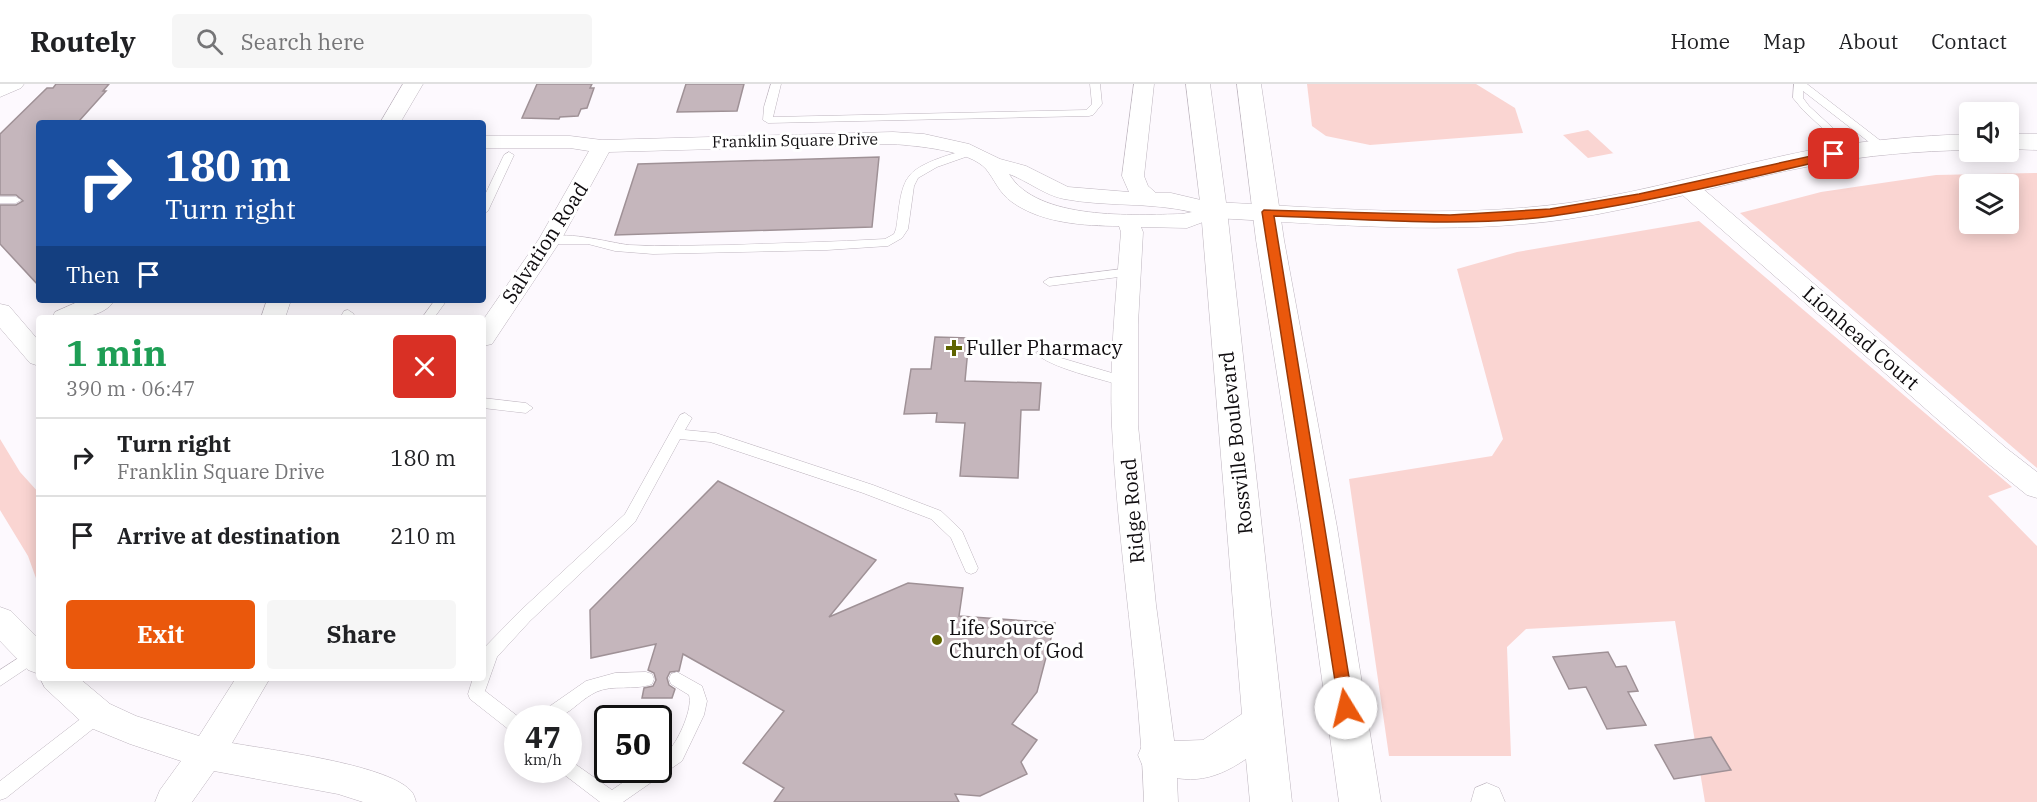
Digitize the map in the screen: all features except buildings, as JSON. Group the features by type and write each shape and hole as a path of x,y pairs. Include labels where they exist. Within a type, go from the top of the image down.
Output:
{"main road":[{"name":"Rossville Boulevard","path":"1198,84 1214,210 1271,802"},
{"path":"1249,84 1360,802"},
{"path":"2019,141 2037,142"},
{"name":"Franklin Square Drive","path":"1214,210 1401,218 1513,216 1568,211 1853,151 1959,143"},
{"path":"1159,755 1175,761 1203,761 1225,750 1263,722"}],"street":[{"path":"0,91 14,84"},
{"path":"392,120 413,84"},
{"path":"1144,84 1133,176 1138,189 1150,198"},
{"name":"Franklin Square Drive","path":"486,155 565,153 597,146 766,130 893,138 934,142 970,152 993,164 1018,170 1062,192 1085,196 1171,200 1214,210"},
{"name":"Franklin Square Drive","path":"486,142 570,142 597,146"},
{"name":"Salvation Road","path":"486,334 550,240 590,171 597,146"},
{"name":"Franklin Square Drive","path":"993,164 998,177 1007,188 1046,210 1128,220 1187,221 1214,210"},
{"name":"Lionhead Court","path":"1687,187 1996,455 2037,487"},
{"name":"Ridge Road","path":"1128,220 1132,232 1124,381 1125,425 1141,605 1159,755 1161,802"},
{"path":"70,315 96,303"},
{"path":"0,312 30,333 36,349"},
{"path":"0,620 36,657"},
{"path":"61,681 98,715 130,729 206,754 338,778 383,792 399,802"},
{"path":"172,802 206,754 252,681"}],"lane":[{"path":"776,84 769,106 766,130 1089,113 1097,104 1095,84"},
{"path":"1853,151 1798,98 1800,84 1882,147"},
{"path":"550,240 588,240 615,247 653,250 827,246 888,242 898,236 902,229 909,186 914,176 933,165 970,152"},
{"path":"486,205 509,155"},
{"path":"0,200 16,200"},
{"path":"1049,282 1130,272"},
{"path":"1042,353 1057,361 1124,381"},
{"path":"486,403 526,408"},
{"path":"486,664 490,653 525,616 630,518 685,418"},
{"path":"675,434 711,437 868,489 936,515 957,535 971,568"},
{"path":"0,679 36,666"},
{"path":"565,705 592,686 615,680 646,679"},
{"path":"672,758 676,755 696,715 699,701 696,691 677,679"},
{"path":"480,681 476,694 504,716"},
{"path":"0,792 98,715"},
{"path":"582,778 613,801 637,783"}],"shaded area":[{"path":"1307,84 1476,84 1515,108 1523,133 1370,145 1326,136 1312,126"},
{"path":"1588,130 1614,153 1588,158 1563,135"},
{"path":"2037,173 2037,468 1740,213 1821,192 1936,175 1959,175 1959,234 2019,234 2019,174 1986,174"},
{"path":"1699,221 2012,487 1988,496 2037,546 2037,802 1705,802 1675,621 1526,629 1507,647 1511,756 1389,756 1349,479 1492,456 1503,439 1457,269 1517,252"},
{"path":"0,439 20,472 36,490 36,578 28,556 0,510"}],"place":[{"name":"Fuller Pharmacy","path":"954,348"},
{"name":"Life Source Church of God","path":"937,640"}],"route":[{"path":"1346,708 1319,527 1270,240 1268,212 1401,218 1492,217 1550,213 1639,197 1834,154"}]}
